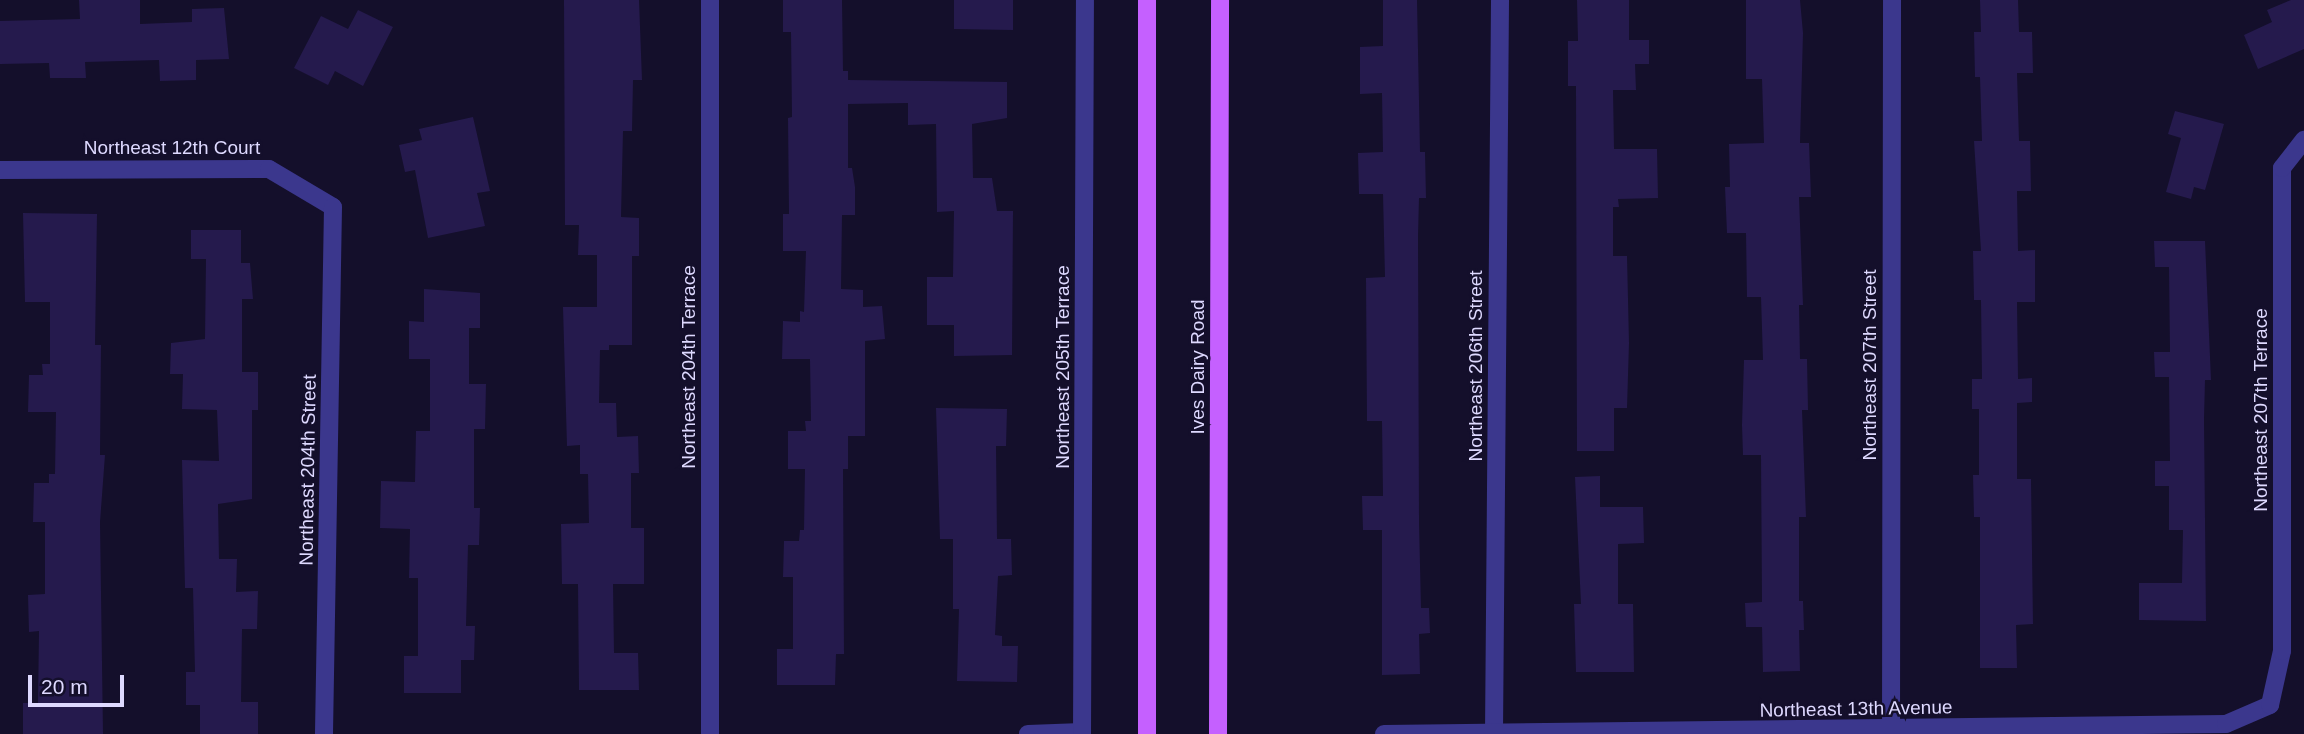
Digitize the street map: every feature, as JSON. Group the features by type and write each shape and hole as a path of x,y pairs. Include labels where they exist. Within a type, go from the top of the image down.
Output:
{"main road":[{"path":"1147,0 1147,734"},
{"name":"Ives Dairy Road","path":"1218,734 1220,0"}],"street":[{"name":"Northeast 204th Terrace","path":"710,0 710,734"},
{"name":"Northeast 205th Terrace","path":"1082,733 1085,0"},
{"name":"Northeast 206th Street","path":"1494,733 1500,0"},
{"name":"Northeast 207th Street","path":"1891,730 1892,0"},
{"name":"Northeast 207th Terrace","path":"2282,651 2281,168 2304,139"},
{"name":"Northeast 12th Court","path":"0,170 269,169 333,207"},
{"name":"Northeast 204th Street","path":"324,734 333,207"},
{"name":"Northeast 13th Avenue","path":"1384,734 2226,724 2270,705 2282,651"},
{"path":"1028,734 1082,733"}],"building":[{"path":"79,0 140,0 140,24 192,22 192,9 224,8 229,59 196,60 196,80 160,81 159,60 85,62 86,78 50,78 49,63 0,64 0,21 80,19"},
{"path":"564,0 639,0 642,80 633,80 632,131 623,131 621,217 639,218 639,256 632,256 632,345 609,345 609,350 600,350 599,403 616,403 617,437 638,436 639,473 631,473 631,528 644,528 644,584 613,584 614,653 638,653 639,690 579,690 578,584 562,584 561,524 589,523 588,474 580,474 580,445 567,446 563,307 597,307 597,255 578,255 579,225 565,225"},
{"path":"783,0 842,0 843,71 848,71 848,80 1007,82 1007,118 972,124 973,178 992,178 997,211 1013,211 1012,355 954,356 954,325 927,325 927,277 953,277 954,211 937,212 936,124 908,125 908,103 848,104 848,168 852,168 855,187 855,215 842,215 841,289 863,290 863,307 882,306 885,339 865,341 865,436 848,436 848,469 843,469 844,654 836,654 835,685 777,685 777,649 793,649 793,577 783,577 784,541 799,541 800,530 804,530 805,469 788,469 788,431 806,431 805,421 811,421 810,359 782,359 783,321 800,322 800,311 804,312 806,251 783,251 783,214 789,214 788,118 792,117 791,32 783,32"},
{"path":"954,0 1013,0 1013,30 954,29"},
{"path":"1383,0 1417,0 1420,152 1425,152 1426,198 1419,198 1418,236 1419,522 1421,608 1429,608 1430,633 1419,634 1420,674 1382,675 1382,530 1363,530 1362,496 1383,496 1382,421 1367,421 1366,278 1385,277 1383,194 1359,194 1358,153 1383,152 1382,93 1360,94 1360,47 1383,46"},
{"path":"1577,0 1629,0 1629,40 1649,40 1649,64 1635,64 1636,90 1613,90 1614,149 1657,149 1658,198 1618,199 1619,207 1613,207 1613,256 1627,256 1629,343 1627,408 1614,408 1614,451 1577,451 1576,86 1568,86 1568,41 1578,41"},
{"path":"1746,0 1800,0 1803,33 1800,143 1809,143 1811,197 1799,197 1803,305 1799,305 1800,359 1807,359 1808,410 1802,410 1806,517 1799,517 1799,601 1803,601 1804,630 1799,630 1800,671 1763,672 1762,627 1746,627 1745,603 1762,602 1761,455 1743,455 1742,425 1744,360 1763,360 1761,297 1747,297 1746,233 1727,233 1725,187 1730,187 1729,144 1764,143 1762,79 1746,79"},
{"path":"1980,0 2018,0 2019,32 2032,32 2033,73 2017,73 2019,141 2030,141 2031,191 2017,191 2018,251 2035,250 2035,302 2017,302 2018,379 2032,378 2032,402 2017,403 2017,479 2031,479 2033,624 2016,625 2017,668 1980,668 1980,517 1974,517 1973,475 1979,475 1979,409 1972,409 1972,379 1982,379 1981,300 1974,300 1973,251 1981,251 1974,141 1982,141 1980,77 1975,77 1974,32 1981,32"},
{"path":"2291,0 2304,0 2304,49 2258,69 2244,35 2272,22 2267,10"},
{"path":"358,10 393,27 363,86 335,71 328,85 294,68 321,16 348,29"},
{"path":"2175,111 2224,124 2205,190 2194,187 2191,199 2166,192 2181,138 2168,134"},
{"path":"473,117 490,191 477,193 485,226 428,238 415,170 405,172 399,145 422,140 419,129"},
{"path":"23,213 97,214 95,345 101,345 100,455 105,455 100,522 103,734 23,734 23,703 38,703 39,631 29,632 28,595 45,594 45,522 33,522 34,483 49,483 49,474 55,474 56,412 28,412 29,375 43,375 42,364 50,364 50,302 25,302"},
{"path":"191,230 241,230 241,263 250,263 253,299 242,299 242,372 258,372 258,410 252,410 252,499 218,504 219,559 237,559 236,592 258,591 257,629 242,629 241,702 258,702 258,734 200,734 200,705 186,705 186,672 195,672 193,588 185,588 182,460 219,461 217,410 182,409 183,374 170,374 171,343 205,339 206,259 191,259"},
{"path":"2154,241 2205,241 2211,380 2205,380 2204,419 2206,621 2139,620 2139,583 2182,583 2183,530 2169,530 2169,486 2155,486 2155,461 2170,461 2169,377 2155,377 2154,352 2170,352 2169,267 2155,267"},
{"path":"424,289 480,293 480,328 469,328 469,384 486,384 485,429 474,429 474,508 480,508 479,545 468,545 466,626 475,626 474,660 461,660 461,693 404,693 404,656 418,656 418,578 409,578 410,529 380,528 381,481 415,482 416,431 430,431 430,359 409,359 409,321 424,322"},
{"path":"936,408 1007,409 1006,446 996,446 997,539 1011,539 1012,575 998,576 995,635 1002,636 1002,646 1018,646 1017,682 957,681 959,609 953,609 953,539 940,539"},
{"path":"1600,476 1600,507 1643,507 1644,543 1618,544 1618,604 1633,604 1634,672 1576,672 1574,604 1581,604 1575,477"}]}
